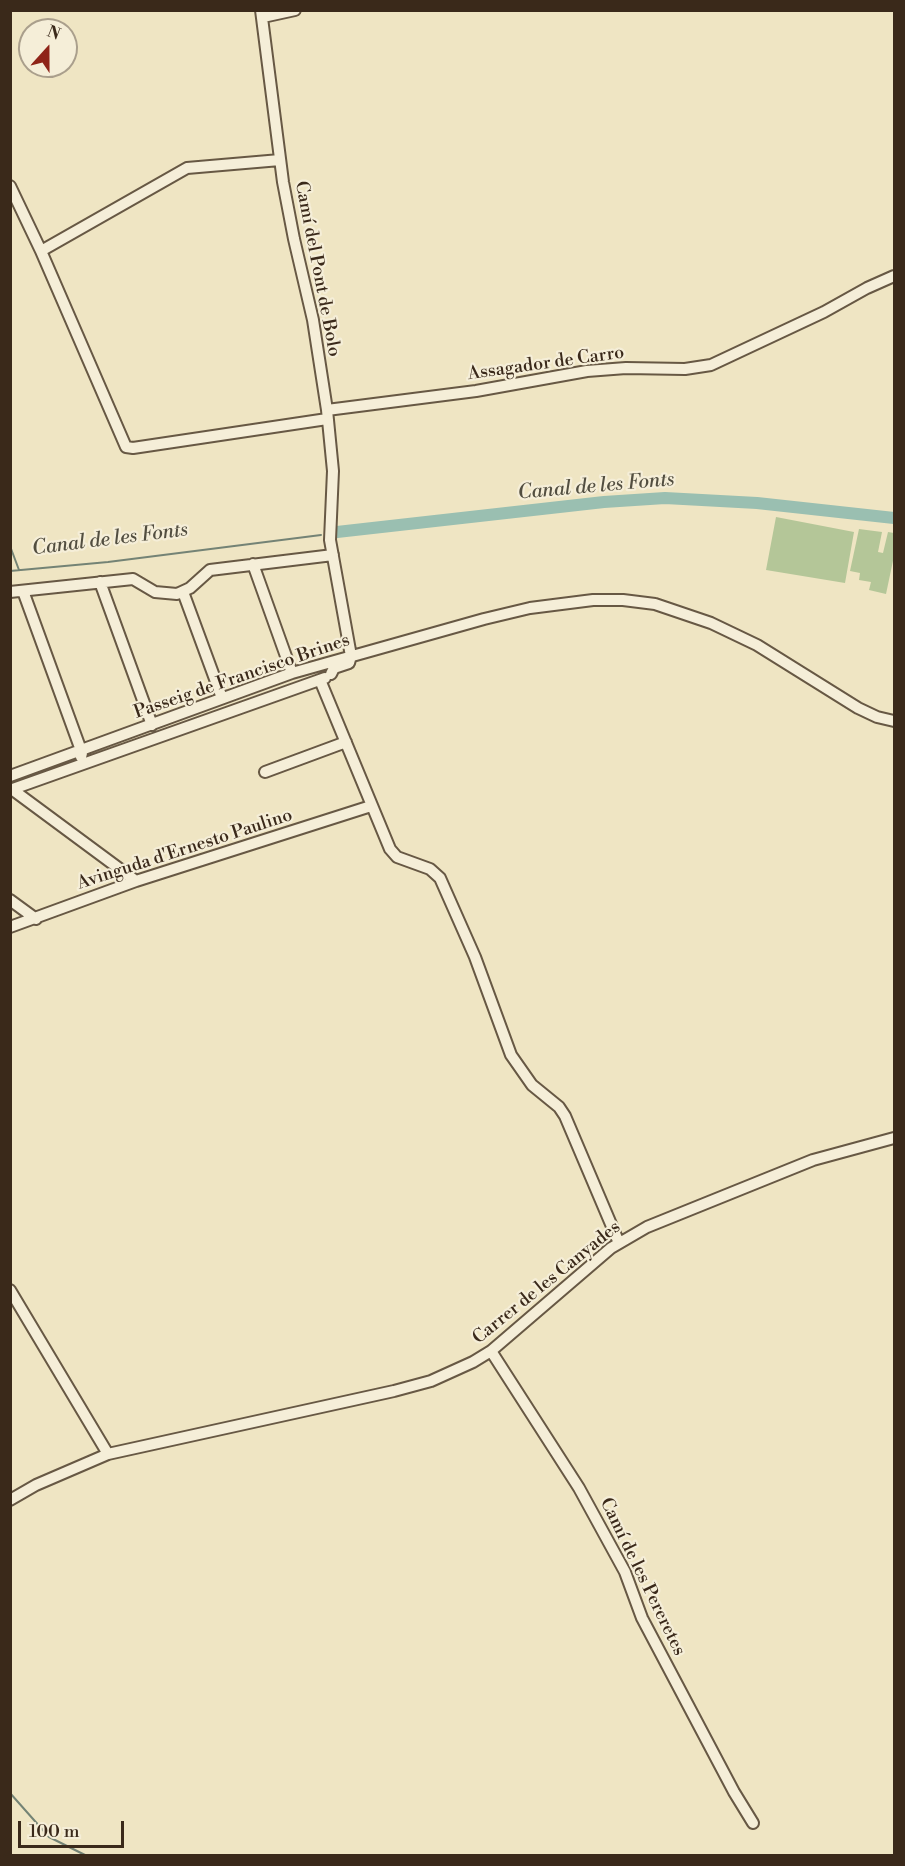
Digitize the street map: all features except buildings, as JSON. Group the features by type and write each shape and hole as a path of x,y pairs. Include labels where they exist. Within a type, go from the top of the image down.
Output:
{"street":[{"path":"262,14 295,10"},
{"name":"Camí del Pont de Bolo","path":"262,14 280,160 294,239 313,320 327,415 333,471 330,540 351,656"},
{"path":"10,186 41,250 187,168 280,160"},
{"name":"Assagador de Carro","path":"41,250 124,444 129,448 587,371 626,368 685,369 711,365 894,276"},
{"path":"10,592 133,579 155,592 171,594 183,592 198,582 207,571 333,555"},
{"path":"253,564 292,673"},
{"path":"100,582 152,725"},
{"path":"23,591 82,753 80,761 46,774 43,778"},
{"path":"183,592 222,698"},
{"path":"416,639 484,619 555,604 606,600 655,604 696,617 746,638 858,708 894,722"},
{"name":"Passeig de Francisco Brines","path":"10,776 292,673 416,639"},
{"name":"Passeig de Francisco Brines","path":"12,790 324,678 416,639"},
{"path":"324,678 334,668 349,663 351,656"},
{"path":"317,666 324,678 371,806 394,855 434,871 440,878 475,957 511,1055 538,1091 562,1112 619,1243"},
{"path":"265,772 346,742"},
{"path":"12,790 135,881"},
{"name":"Avinguda d'Ernesto Paulino","path":"10,927 135,881 371,806"},
{"path":"10,900 36,919"},
{"name":"Carrer de les Canyades","path":"10,1500 36,1485 108,1454 394,1391 440,1377 474,1362 491,1351 619,1243 647,1227 813,1160 894,1138"},
{"path":"10,1290 108,1454"},
{"name":"Camí de les Pereretes","path":"491,1351 579,1488 625,1572 642,1618 734,1792 753,1823"}],"green space":[{"path":"776,517 854,532 845,583 766,570"},
{"path":"859,529 882,532 878,552 883,553 888,532 894,533 894,556 886,594 869,590 871,582 859,580 860,573 850,571"}],"waterway":[{"name":"Canal de les Fonts","path":"337,532 604,502 665,498 757,503 894,518"},
{"name":"Canal de les Fonts","path":"10,571 108,562 321,535"},
{"path":"10,546 19,570"},
{"path":"10,1793 49,1837 87,1856"}]}
